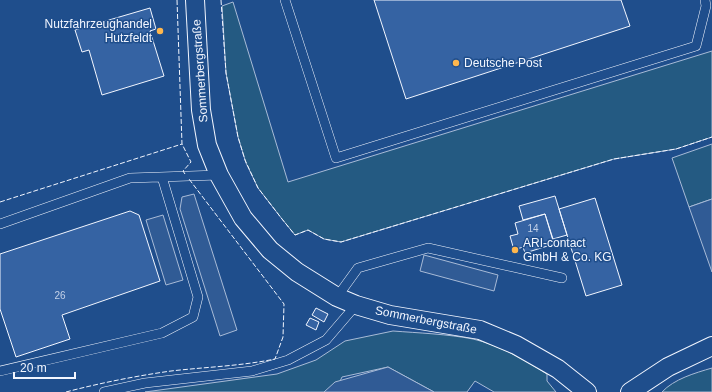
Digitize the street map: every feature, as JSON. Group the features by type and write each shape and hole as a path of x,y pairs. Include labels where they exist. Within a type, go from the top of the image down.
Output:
{"street":[{"name":"Sommerbergstraße","path":"195,0 201,110 207,145 219,175 243,218 270,250 297,272 337,296 356,305 390,315 480,330 516,345 558,369 587,392"},
{"path":"630,392 668,367 712,346"}],"lane":[{"path":"285,0 336,158 696,46 706,6 705,0"},
{"path":"0,224 130,178 219,175"},
{"path":"0,371 162,333 193,317 198,297 162,177"},
{"path":"337,296 358,268 428,248 562,278"},
{"path":"104,392 145,383 252,371 288,360 326,340 356,305"}],"shaded area":[{"path":"233,2 288,182 712,51 712,137 676,149 614,159 341,242 324,239 308,230 295,235 258,188 246,163 238,137 226,73 222,6"},
{"path":"712,144 712,199 689,207 672,158"},
{"path":"194,194 237,330 220,336 180,209 182,197"},
{"path":"712,199 712,272 689,207"},
{"path":"163,215 183,280 166,285 146,220"},
{"path":"424,255 498,275 494,291 420,271"},
{"path":"393,331 463,337 492,345 521,358 547,374 547,381 556,392 494,392 475,381 467,392 434,392 388,367 342,377 335,392 145,392 277,374 316,360 345,341"},
{"path":"388,367 434,392 324,392 335,382"},
{"path":"712,368 712,392 662,392 672,383 692,374"}],"building":[{"name":"Deutsche Post","path":"374,0 621,0 630,26 406,99"},
{"path":"150,8 156,29 150,31 164,76 102,95 89,50 82,52 75,30"},
{"path":"555,196 567,235 553,239 545,214 523,220 519,206"},
{"path":"595,198 622,285 586,296 559,209"},
{"path":"130,211 139,215 160,281 62,315 70,339 16,357 0,309 0,254"},
{"path":"545,214 554,244 525,253 523,247 514,250 510,236 518,234 515,223"},
{"path":"316,308 328,314 324,322 312,315"},
{"path":"310,318 319,322 316,330 306,325"}],"fence":[{"path":"177,0 182,144 191,162 183,171 185,174"},
{"path":"221,0 226,73 238,137 245,160 258,188 295,235 308,230 324,239 341,242 614,159 676,149 712,137"},
{"path":"0,202 182,144"},
{"path":"66,392 131,377 275,359 283,337 284,304 189,179"}],"place":[{"name":"Nutzfahrzeughandel Hutzfeldt","path":"160,31"},
{"name":"Deutsche Post","path":"456,63"},
{"name":"ARI-contact GmbH & Co. KG","path":"515,250"}]}
